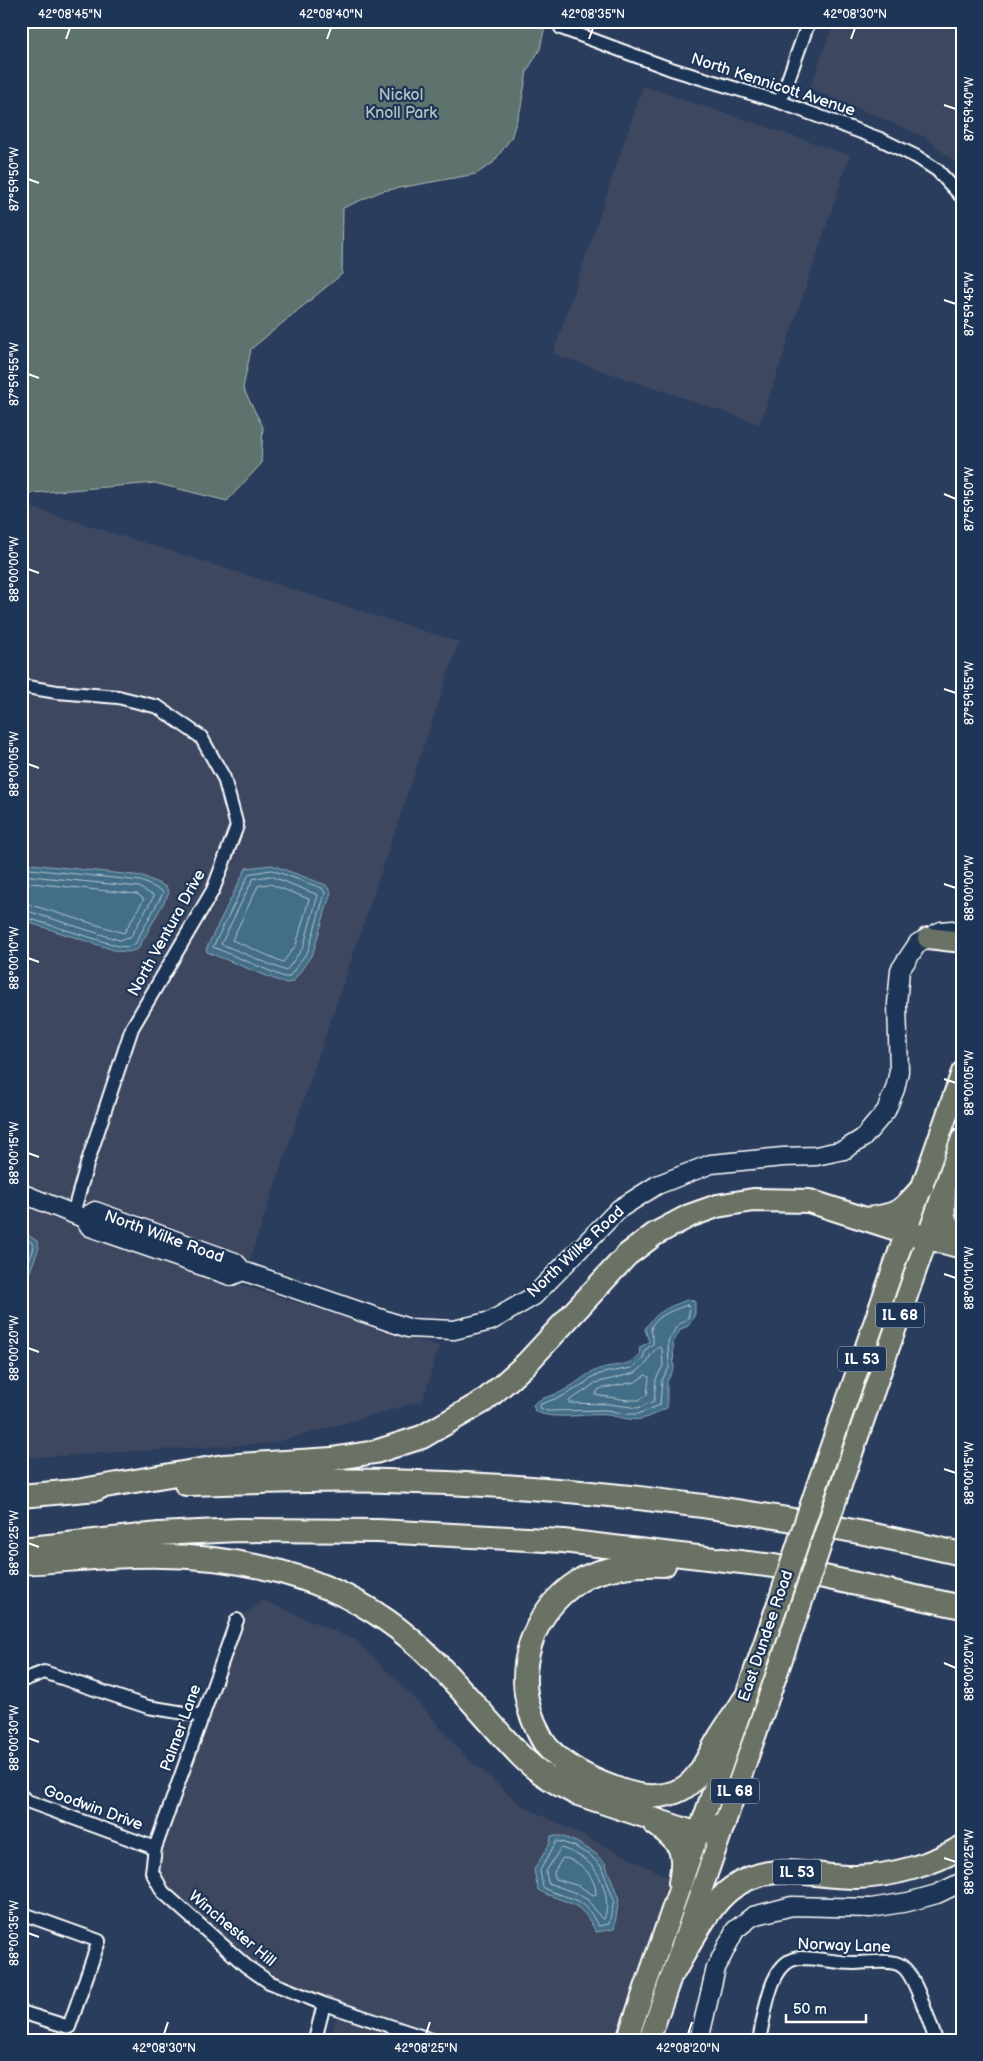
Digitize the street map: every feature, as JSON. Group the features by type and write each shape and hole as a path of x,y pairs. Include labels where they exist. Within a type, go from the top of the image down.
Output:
{"highway":[{"path":"867,1219 895,1215 903,1210 922,1188"},
{"path":"944,1192 943,1217 949,1230 962,1241"},
{"path":"82,1490 223,1466 332,1459 375,1452 422,1436 484,1401 505,1383 526,1364 627,1256 655,1234 689,1216 717,1206 753,1200 810,1201 916,1236 962,1247"},
{"path":"21,1496 179,1484 385,1480 530,1488 623,1496 728,1509 838,1528 962,1554"},
{"path":"21,1549 169,1534 238,1530 358,1531 563,1542 774,1566 962,1607"},
{"path":"21,1563 132,1556 186,1557 255,1565 326,1587 354,1600 387,1620 418,1647 536,1770 575,1793 698,1834 724,1824"},
{"path":"744,1700 718,1739 695,1779 681,1790 666,1795 649,1796 626,1793 595,1780 575,1770 550,1751 539,1735 532,1719 526,1702 524,1684 528,1650 542,1616 555,1600 580,1580 618,1568 650,1564 686,1567 747,1562"},
{"path":"645,1816 670,1835 682,1853 684,1861 680,1883"},
{"name":"IL 53","path":"674,1971 716,1902 732,1888 750,1877 766,1872 856,1877 886,1874 915,1867 962,1846"}],"main road":[{"path":"928,938 961,934"},
{"name":"IL 68","path":"916,1236 922,1188 962,1072"},
{"name":"IL 68","path":"916,1236 944,1192 962,1138"},
{"name":"East Dundee Road","path":"649,2040 841,1485 916,1236"},
{"name":"East Dundee Road","path":"627,2040 817,1486 916,1236"}],"street":[{"path":"780,102 809,21"},
{"name":"North Kennicott Avenue","path":"562,24 671,69 780,102 880,139 917,157 937,170 962,197"},
{"name":"North Ventura Drive","path":"21,686 57,692 118,697 158,707 201,737 224,778 237,826 213,890 132,1028 88,1161 78,1216"},
{"name":"North Wilke Road","path":"21,1193 78,1216 90,1227 231,1276 243,1271 408,1328 454,1330 492,1321 534,1296 619,1209 657,1185 711,1164 783,1157 816,1156 844,1150 863,1138 886,1111 895,1089 898,1071 900,970 918,943 928,938"},
{"name":"Palmer Lane","path":"155,1848 236,1620"},
{"path":"21,1681 44,1672 148,1707 203,1716"},
{"name":"Goodwin Drive","path":"21,1796 27,1801 155,1848"},
{"name":"Winchester Hill","path":"155,1848 152,1872 163,1892 246,1966 269,1982 324,2004 432,2040"},
{"path":"700,2040 716,1968 735,1930 753,1916 792,1906 871,1908 908,1902 936,1894 962,1882"},
{"path":"21,1913 99,1941 69,2028 21,2012"},
{"name":"Norway Lane","path":"760,2040 771,1987 780,1968 792,1959 802,1958 846,1963 893,1962 902,1966 910,1975 936,2040"},
{"path":"315,2040 324,2004"}],"shaded area":[{"path":"834,21 962,21 962,165 952,160 925,137 810,88"},
{"path":"643,86 850,155 760,424 553,354"},
{"path":"21,504 459,642 241,1285 439,1346 423,1401 273,1443 21,1458"},
{"path":"263,1600 357,1641 420,1704 464,1755 521,1805 680,1883 669,1916 662,1981 639,2040 329,2040 339,2009 246,1966 152,1872 237,1620"}],"green space":[{"name":"Nickol Knoll Park","path":"21,21 546,21 540,49 527,71 521,107 511,138 493,163 476,174 382,191 343,208 342,274 251,349 243,388 263,427 261,464 227,501 155,483 21,494"}],"water":[{"path":"21,863 143,876 166,887 169,893 138,949 128,952 117,951 21,920"},
{"path":"272,865 326,885 331,892 313,953 293,982 284,983 207,952 206,949 246,868"},
{"path":"21,1230 37,1241 39,1248 21,1294"},
{"path":"690,1299 695,1302 695,1314 688,1326 681,1329 673,1342 674,1369 667,1381 667,1408 645,1418 638,1419 608,1415 550,1416 535,1411 533,1405 536,1402 561,1392 594,1371 628,1363 639,1356 640,1347 649,1342 645,1329 649,1323 664,1310"},
{"path":"551,1836 562,1836 576,1842 595,1853 605,1863 619,1899 614,1929 596,1932 586,1916 578,1908 538,1890 534,1870 550,1843"}]}
